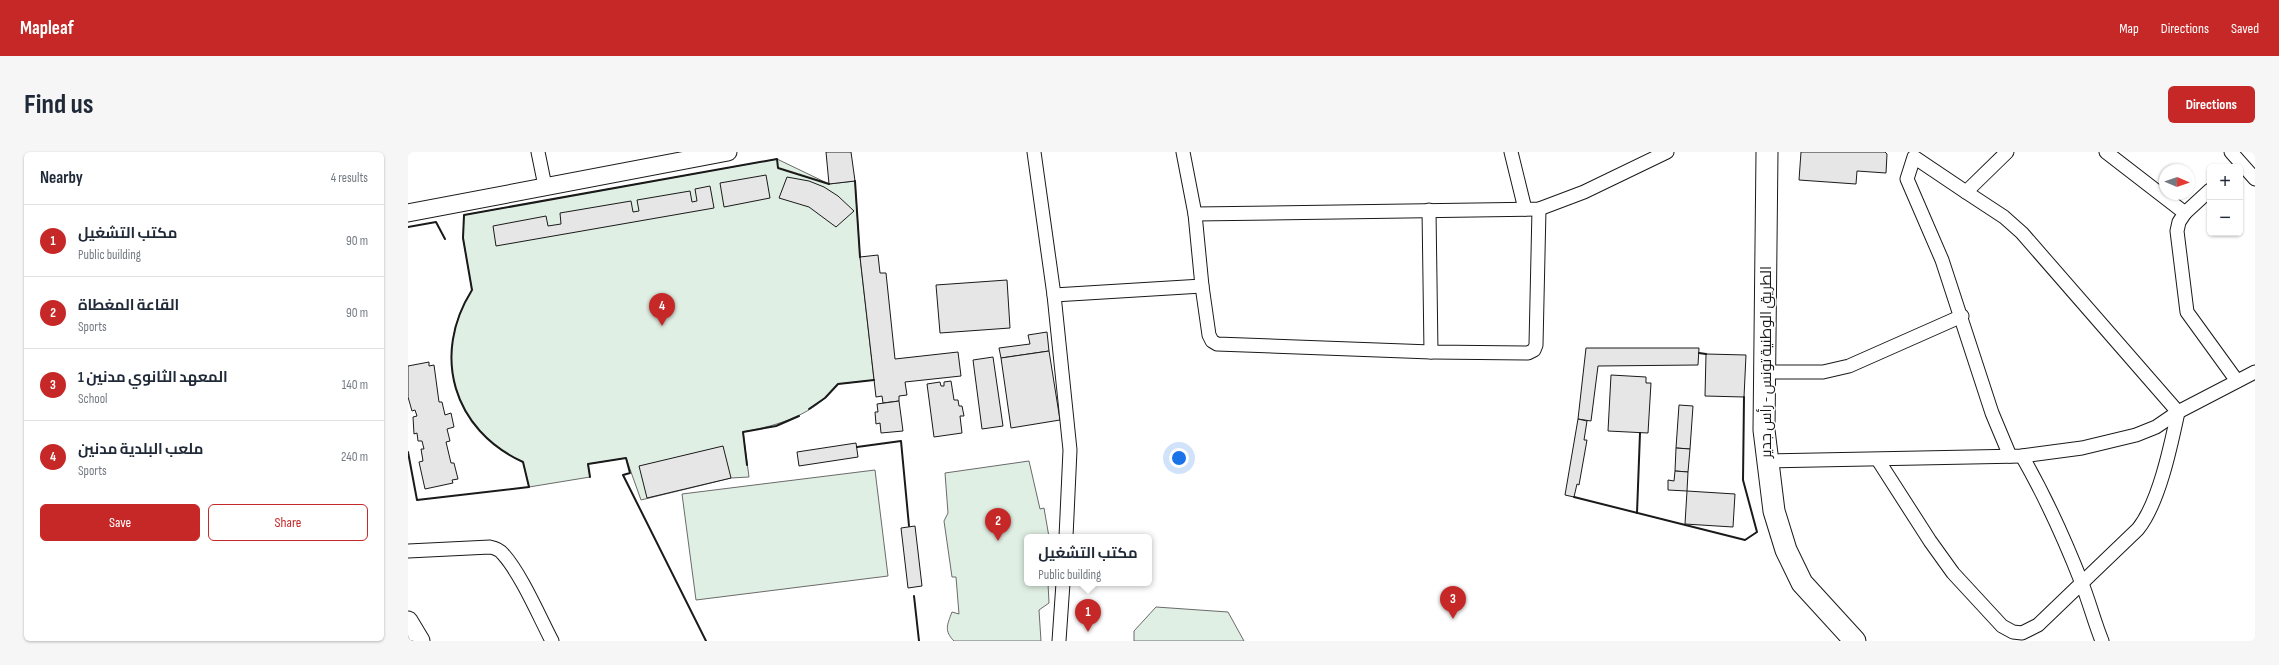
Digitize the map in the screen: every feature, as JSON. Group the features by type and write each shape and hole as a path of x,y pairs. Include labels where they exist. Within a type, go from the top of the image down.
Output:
{"main road":[{"name":"الطريق الوطنية تونس - رأس جدير","path":"1767,152 1763,372 1766,461 1774,511 1786,550 1802,583 1855,641"}],"street":[{"path":"538,152 545,186"},
{"path":"408,213 728,152"},
{"path":"1034,152 1054,296 1070,450 1066,534"},
{"path":"1183,152 1195,214 1202,286 1209,335 1212,341 1217,344 1523,354 1534,350 1539,209"},
{"path":"1511,152 1525,209"},
{"path":"1195,214 1539,209 1584,192 1667,152"},
{"path":"1966,192 2007,152"},
{"path":"2106,152 2185,213"},
{"path":"2231,152 2237,164"},
{"path":"2102,641 2081,582 2037,482 2016,456 1978,370 1962,316 1942,260 1907,179 1912,154 2004,217 2022,233 2178,412"},
{"path":"2243,168 2254,176"},
{"path":"2207,193 2185,213 2178,222 2187,312 2238,381"},
{"path":"1429,210 1432,352"},
{"path":"1054,296 1202,286"},
{"path":"1763,372 1823,372 1849,366 1962,316"},
{"path":"1766,461 1878,460 2016,456 2082,448 2136,435 2156,427 2178,412 2255,372"},
{"path":"1878,460 1930,541 1953,572 2002,626 2013,632 2022,633 2032,629 2147,518 2173,435 2178,412"},
{"path":"408,551 490,547 497,549 511,565 552,641"},
{"path":"1059,641 1063,586"}],"green space":[{"path":"777,159 829,184 855,181 860,257 874,380 838,384 829,395 807,411 783,422 743,432 749,477 731,478 641,500 626,458 588,464 590,477 529,487 523,462 499,448 480,431 465,411 456,388 452,365 453,340 460,315 472,290 463,238 464,215"},
{"path":"1029,461 1040,509 1044,508 1048,534 1024,534 1024,586 1048,586 1049,603 1039,610 1041,641 954,641 949,634 947,628 952,612 959,614 956,577 952,577 944,521 948,513 945,473"},
{"path":"875,470 888,576 696,600 682,494"},
{"path":"1156,607 1228,612 1244,641 1134,641 1134,631"}],"building":[{"path":"826,152 851,152 855,181 829,184"},
{"path":"1801,152 1885,152 1887,154 1886,173 1857,171 1856,184 1799,180"},
{"path":"766,175 770,198 724,207 720,183"},
{"path":"787,177 809,181 824,187 838,196 854,211 836,227 809,207 779,198"},
{"path":"710,186 714,208 496,246 493,226 546,216 548,226 561,224 560,213 631,201 633,212 639,211 637,200 690,191 692,202 697,201 695,189"},
{"path":"878,255 880,273 886,273 895,359 958,352 961,376 905,382 907,395 899,396 899,401 883,403 882,396 876,397 860,257"},
{"path":"1007,280 1010,328 940,333 936,285"},
{"path":"1047,332 1049,351 1001,358 999,348 1030,344 1028,335"},
{"path":"1586,348 1699,348 1698,365 1598,366 1591,421 1578,419"},
{"path":"1049,351 1060,420 1011,428 1001,358"},
{"path":"1706,354 1746,355 1744,397 1705,396"},
{"path":"993,357 1003,426 982,429 973,360"},
{"path":"429,362 429,366 434,365 439,402 442,402 445,415 451,413 454,427 447,429 450,441 446,442 451,463 454,463 458,479 452,480 453,483 425,489 419,462 423,461 421,449 424,449 422,441 418,441 417,433 414,434 413,417 417,416 415,410 412,411 408,397 408,366"},
{"path":"1611,375 1646,377 1646,383 1651,383 1648,433 1608,431"},
{"path":"951,381 954,400 958,400 959,406 962,406 964,416 960,416 962,433 934,437 927,384 940,382 941,386 944,386 944,382"},
{"path":"899,401 903,431 881,433 880,423 876,424 875,412 878,412 877,404"},
{"path":"1679,405 1693,406 1690,449 1676,448"},
{"path":"1578,419 1587,421 1584,440 1587,440 1579,485 1577,484 1574,497 1565,495"},
{"path":"856,443 858,457 799,466 797,452"},
{"path":"723,446 731,478 647,498 639,466"},
{"path":"1676,448 1690,449 1688,472 1675,471"},
{"path":"1675,471 1688,472 1687,491 1668,490 1668,480 1674,481"},
{"path":"1687,491 1735,494 1733,527 1685,524"},
{"path":"915,526 922,586 908,588 901,528"}],"wall":[{"path":"408,452 417,500 529,487 523,462 499,448 480,431 465,411 456,388 452,365 453,340 460,315 472,290 463,238 464,215 777,159 778,168 829,184"},
{"path":"855,181 860,257"},
{"path":"408,227 436,222 445,239"},
{"path":"1699,353 1706,354"},
{"path":"809,409 825,398 838,384 874,380"},
{"path":"1574,497 1745,540 1757,532 1743,480 1744,397"},
{"path":"747,465 743,432 776,426 799,416"},
{"path":"1637,513 1640,433"},
{"path":"857,447 901,441 909,526"},
{"path":"590,477 588,464 626,458 630,473 623,475 706,641"},
{"path":"914,596 919,641"}],"place":[{"name":"ملعب البلدية مدنين","path":"662,326"},
{"name":"القاعة المغطاة","path":"998,541"},
{"name":"المعهد الثانوي مدنين 1","path":"1453,619"},
{"name":"مكتب التشغيل","path":"1088,632"}]}
